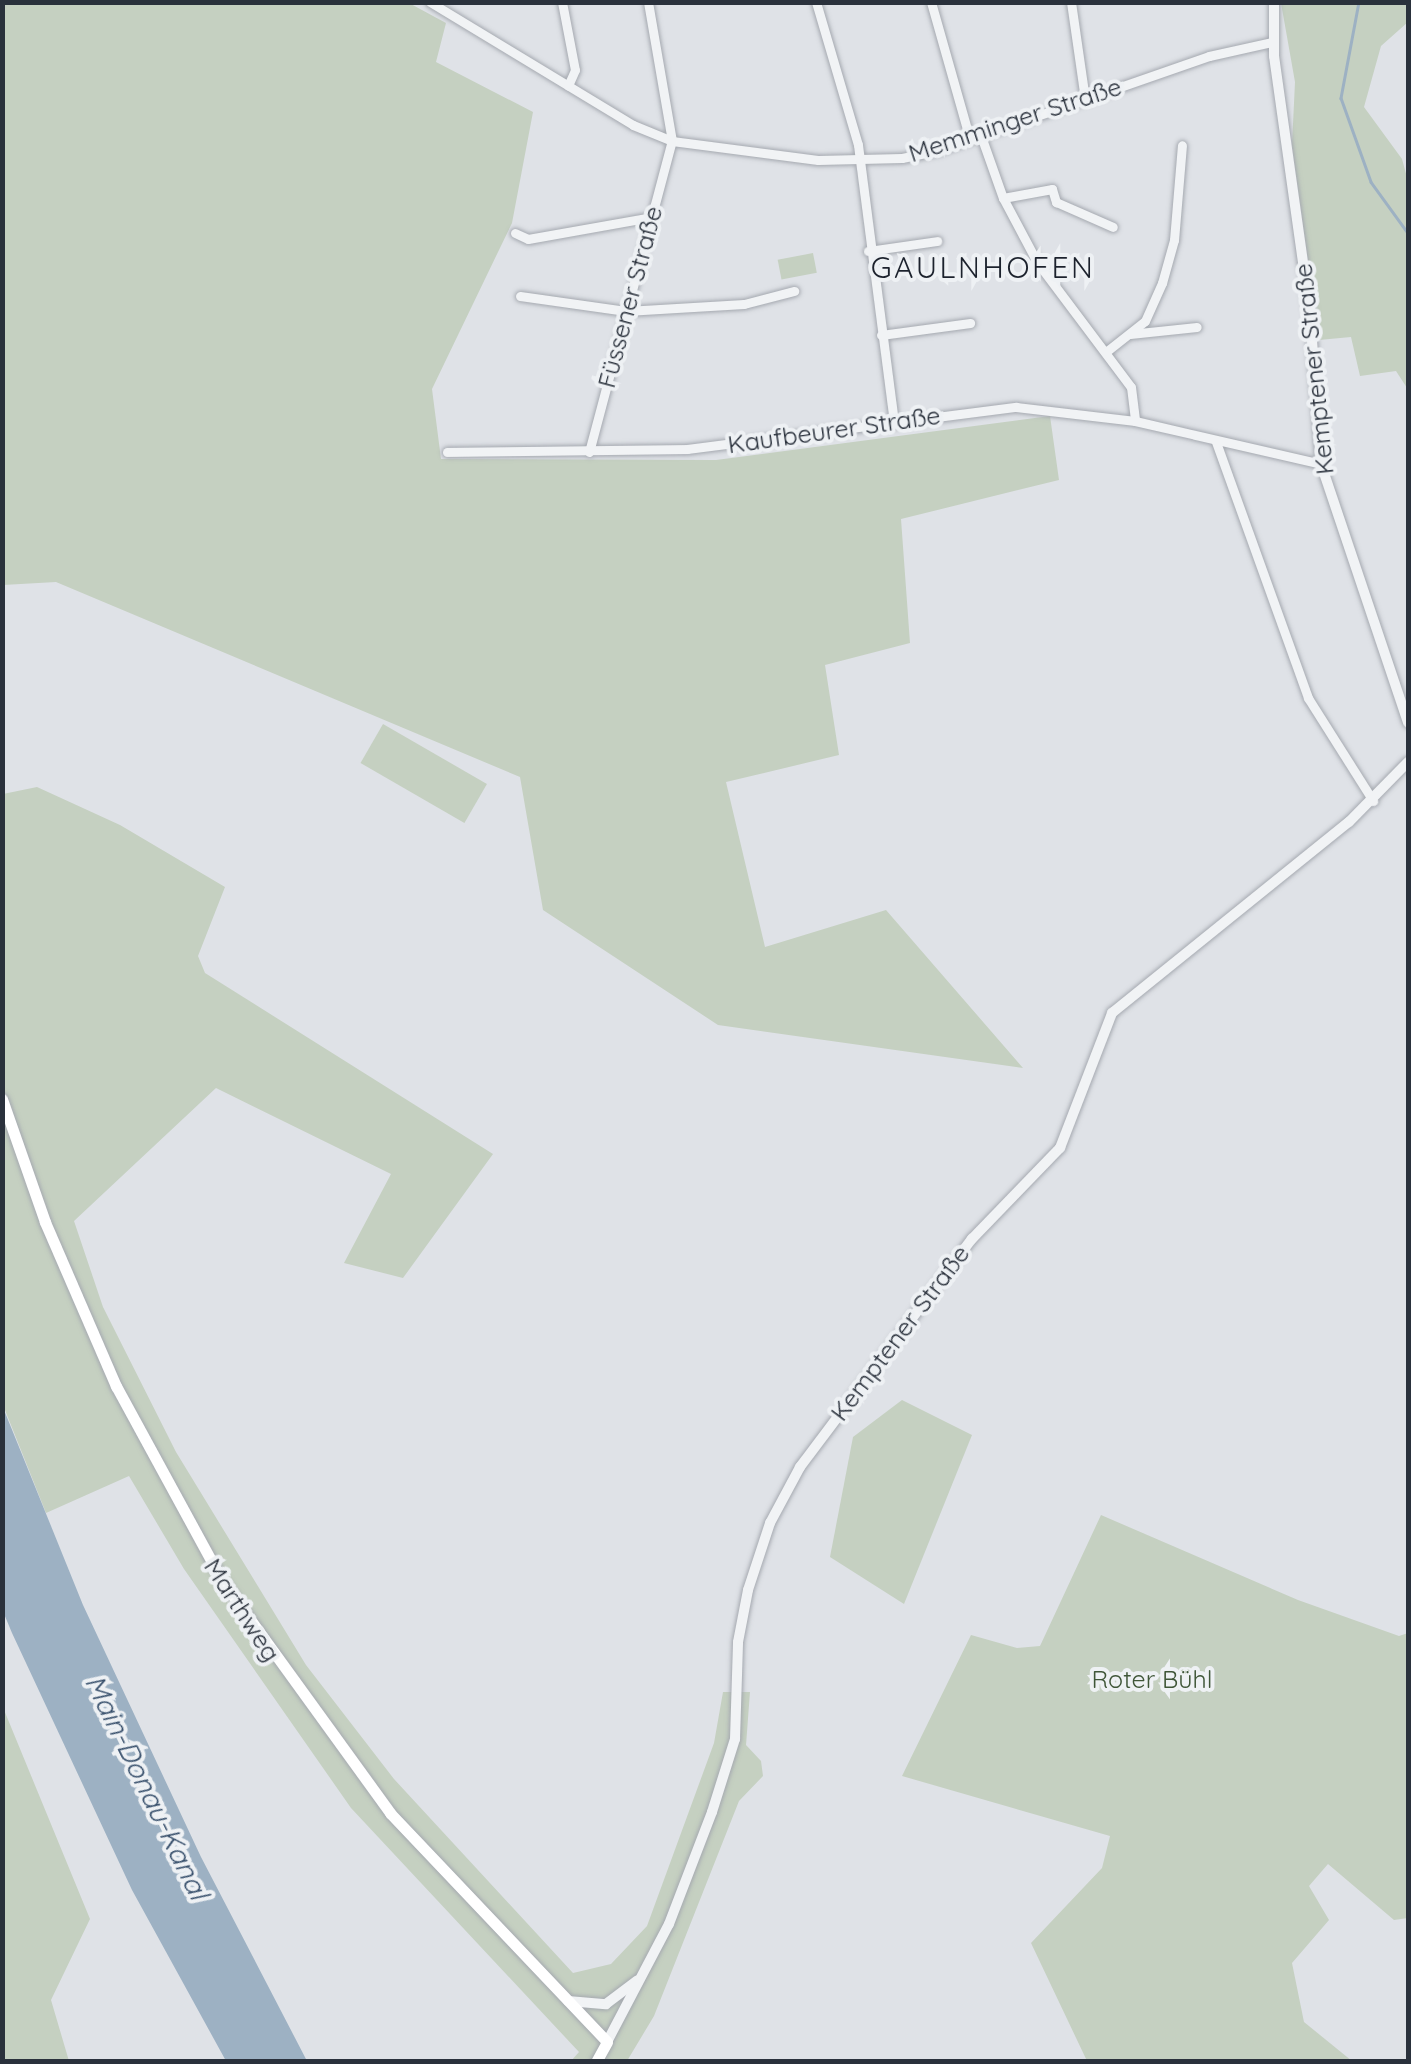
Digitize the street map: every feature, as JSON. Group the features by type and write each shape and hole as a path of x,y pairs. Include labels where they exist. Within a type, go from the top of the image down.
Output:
{"main road":[{"name":"Marthweg","path":"2,1099 45,1222 116,1386 223,1582 368,1786 607,2042"},
{"path":"596,2062 607,2042"}],"street":[{"name":"Memminger Straße","path":"430,2 448,7 568,86 672,141 768,157 902,158 970,140 1209,56 1272,42"},
{"path":"562,2 575,70 568,86"},
{"path":"648,2 672,141"},
{"path":"816,2 860,160 868,251 894,424"},
{"path":"931,2 970,140"},
{"path":"1071,2 1085,99"},
{"name":"Kemptener Straße","path":"1274,2 1272,42 1308,300 1321,464 1408,723"},
{"path":"981,136 1003,198 1038,262 1131,387 1135,420"},
{"name":"Füssener Straße","path":"589,452 672,141"},
{"path":"1107,351 1145,322 1168,263 1182,145"},
{"path":"1003,198 1052,189 1056,202 1113,227"},
{"path":"515,233 528,239 651,217"},
{"path":"868,251 937,240"},
{"path":"520,296 626,311 744,304 794,292"},
{"path":"881,335 970,323"},
{"path":"1130,334 1196,327"},
{"name":"Kaufbeurer Straße","path":"447,452 687,449 1016,408 1135,420 1321,464"},
{"path":"1216,442 1308,698 1373,800"},
{"name":"Kemptener Straße","path":"607,2042 648,1969 690,1874 733,1748 748,1590 770,1524 800,1467 972,1239 1066,1140 1094,1047 1112,1013 1373,800 1408,762"},
{"path":"565,2000 606,2004 648,1969"}],"green space":[{"path":"2,3 409,3 446,23 436,62 533,112 512,223 432,389 441,459 716,460 1050,416 1059,480 901,519 910,643 825,665 839,755 726,782 765,947 886,910 1023,1068 718,1025 543,910 520,777 56,582 3,585"},
{"path":"1281,3 1408,3 1408,22 1381,46 1364,107 1402,159 1408,181 1407,388 1396,371 1360,376 1351,337 1319,340 1292,145 1295,82"},
{"path":"813,253 817,273 781,280 778,260"},
{"path":"383,724 487,784 464,823 360,763"},
{"path":"37,787 120,825 225,887 198,956 205,973 493,1154 403,1278 344,1263 391,1174 216,1088 74,1221 103,1307 176,1452 306,1665 394,1779 573,1973 611,1964 647,1926 714,1743 723,1692 750,1692 746,1745 761,1761 763,1776 739,1801 654,2016 627,2061 571,2061 579,2052 351,1808 184,1569 129,1476 46,1513 3,1405 3,794"},
{"path":"902,1400 972,1435 904,1604 830,1557 853,1437"},
{"name":"Roter Bühl","path":"1101,1515 1298,1600 1399,1636 1408,1633 1408,1918 1394,1920 1328,1864 1309,1886 1329,1920 1292,1963 1304,2022 1352,2061 1087,2061 1031,1943 1102,1868 1110,1836 902,1776 971,1635 1017,1648 1040,1646"},
{"path":"2,1705 90,1919 51,2000 69,2061 3,2061"}],"water":[{"name":"Main-Donau-Kanal","path":"2,1405 83,1605 201,1857 307,2061 226,2061 132,1890 12,1633 2,1609"}],"waterway":[{"path":"1359,2 1341,98 1371,182 1408,233"}],"district":[{"name":"GAULNHOFEN","path":"983,267"}]}
